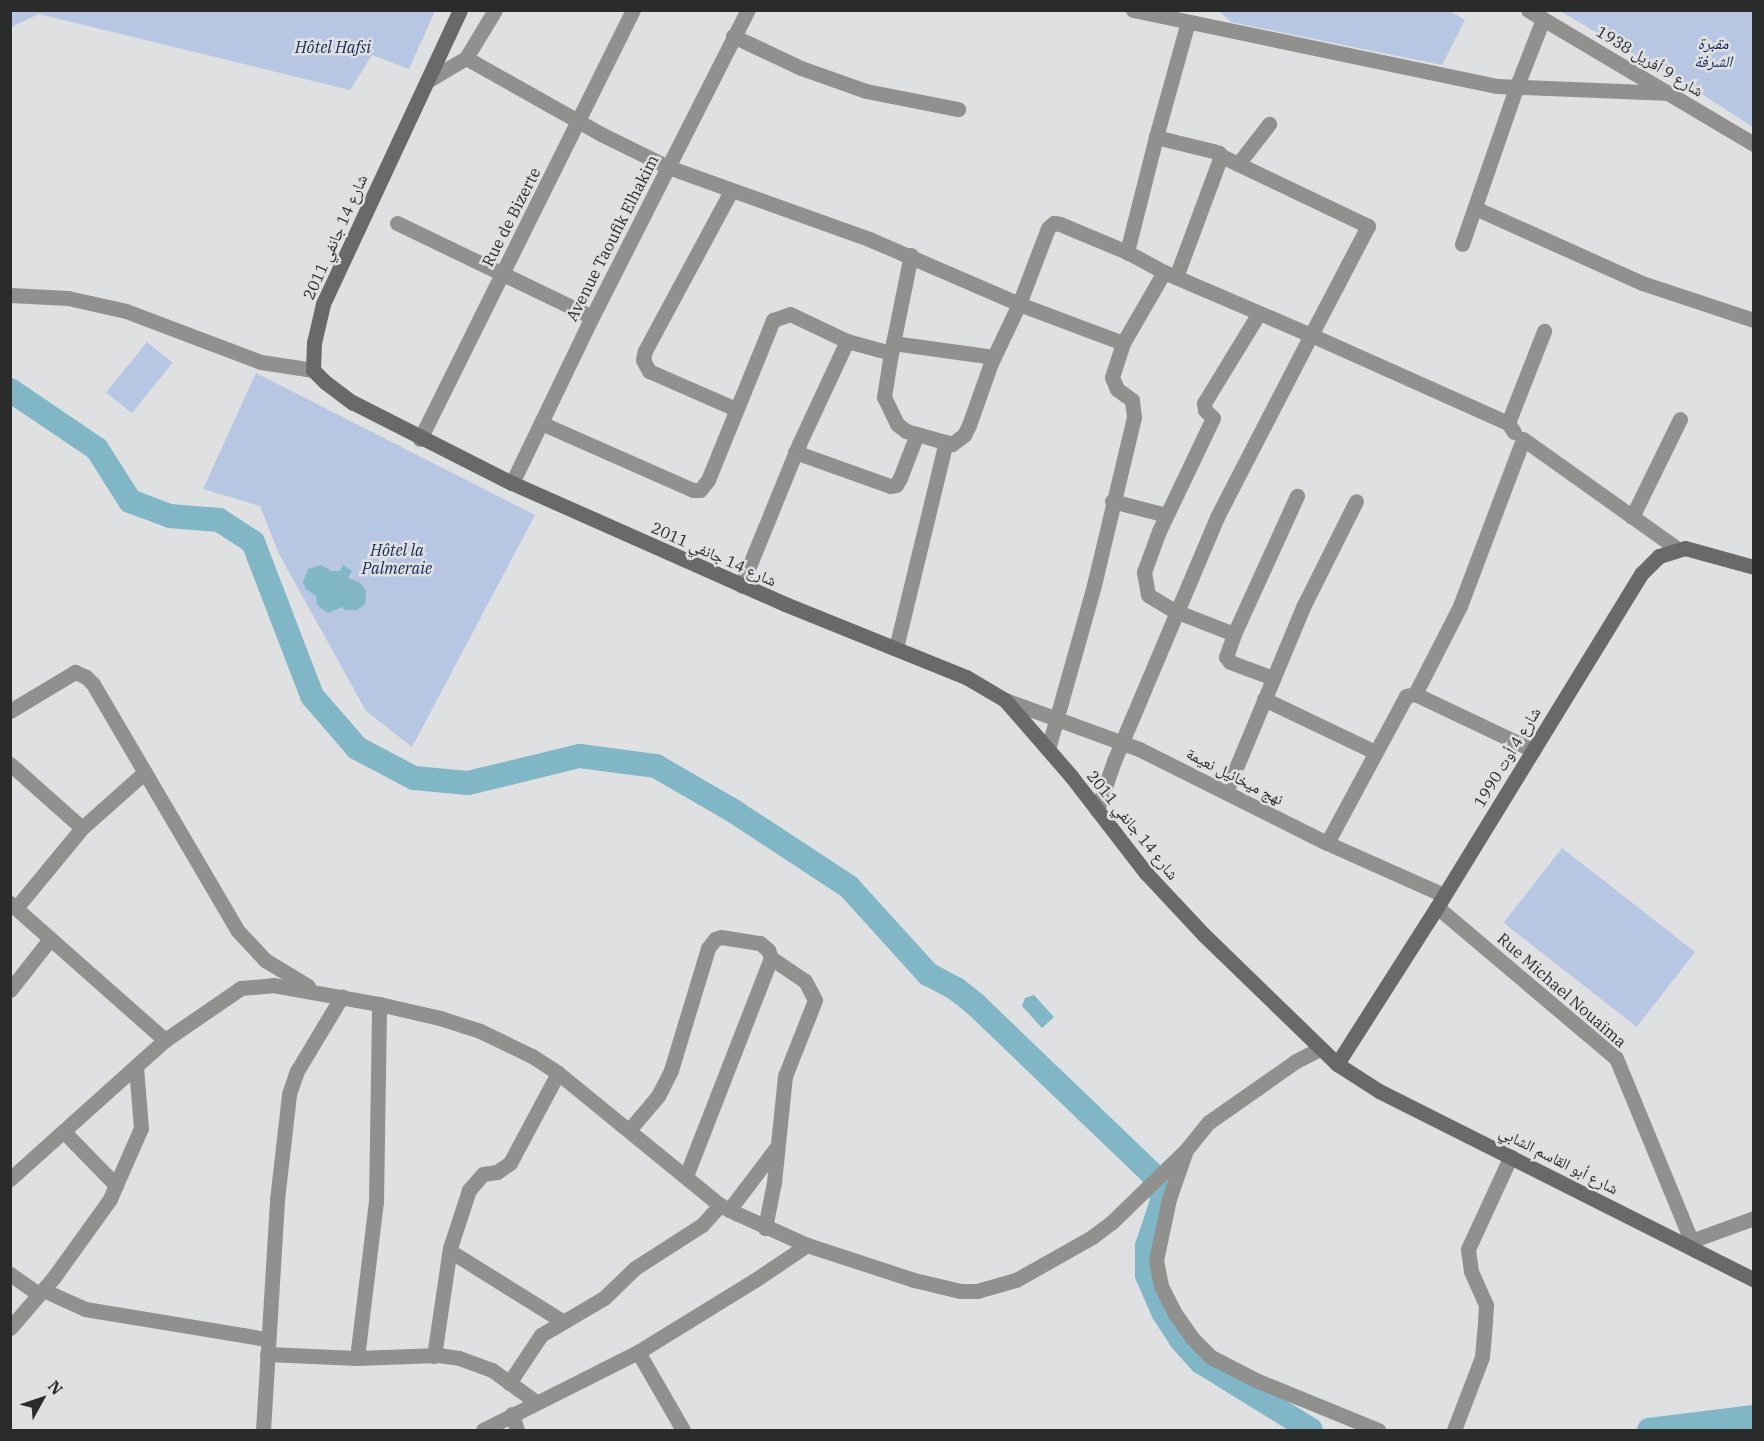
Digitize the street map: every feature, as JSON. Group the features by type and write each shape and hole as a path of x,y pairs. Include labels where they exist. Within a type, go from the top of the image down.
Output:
{"main road":[{"name":"شارع 14 جانفي 2011","path":"460,10 323,304 314,342 313,370 338,394 420,439 512,483 741,586 966,677 1005,700 1097,810 1146,873 1320,1049 1343,1068"},
{"path":"1678,549 1697,550 1754,567"},
{"name":"شارع 4 أوت 1990","path":"1343,1068 1441,902 1641,574 1659,556 1678,549"},
{"name":"شارع أبو القاسم الشابي","path":"1343,1068 1379,1091 1693,1246 1754,1280"}],"street":[{"path":"427,81 466,58 495,10"},
{"name":"Rue de Bizerte","path":"420,439 633,10"},
{"path":"1133,10 1171,14 1188,22 1497,86 1670,93"},
{"name":"شارع 9 أفريل 1938","path":"1528,10 1754,144"},
{"name":"Avenue Taoufik Elhakim","path":"512,483 745,11"},
{"path":"1462,244 1516,88 1543,19"},
{"path":"1127,252 1188,22"},
{"path":"733,36 801,68 866,91 958,109"},
{"path":"466,58 668,167 911,255 1019,304 1123,343"},
{"path":"1238,164 1269,124"},
{"path":"1097,810 1175,611 1217,517 1368,226 1213,151 1156,137"},
{"path":"1048,750 1094,585 1112,501 1134,417 1132,400 1117,389 1112,377 1123,343 1170,274 1196,230 1221,156"},
{"path":"731,191 645,351 643,360 650,371 736,409"},
{"path":"1475,208 1642,283 1754,320"},
{"path":"397,223 592,317"},
{"path":"911,255 892,348 885,402 897,424 917,434 952,444 963,435 994,357 1019,304 1045,234 1054,223 1127,252 1170,274 1508,423 1523,439 1678,549"},
{"path":"10,295 68,298 126,311 261,362 313,370"},
{"path":"1234,634 1154,601 1148,595 1144,572 1166,515 1213,418 1205,410 1204,403 1259,313"},
{"path":"541,423 693,490 700,490 708,480 768,330 773,320 779,316 796,315 847,341 892,348 994,357"},
{"path":"1508,423 1544,331"},
{"path":"741,586 795,452 847,341"},
{"path":"1632,517 1680,419"},
{"path":"795,452 890,486 896,485 900,478 917,434"},
{"path":"1415,694 1460,606 1523,439"},
{"path":"896,648 946,442"},
{"path":"1273,678 1230,662 1226,657 1234,634 1297,496"},
{"path":"1112,501 1166,515"},
{"path":"1226,792 1304,605 1356,501"},
{"path":"10,711 75,672 81,673 93,684 238,931 265,960 318,992"},
{"path":"1327,843 1406,696 1415,694 1533,750"},
{"path":"1264,699 1375,752"},
{"name":"نهج ميخائيل نعيمة","path":"1005,700 1122,743 1226,792 1441,902"},
{"path":"10,764 82,828"},
{"path":"145,772 82,828 13,905 165,1040"},
{"name":"Rue Michael Nouaïma","path":"1441,902 1616,1058 1693,1246"},
{"path":"10,990 50,939"},
{"path":"630,1129 657,1096 671,1070 708,948 715,939 760,943 768,950 771,958 805,981 815,1000 786,1076 776,1148 774,1182 765,1228"},
{"path":"686,1176 771,958"},
{"path":"10,1179 165,1040 241,988 273,985 379,1004 440,1018 480,1031 532,1056 558,1073 724,1207 765,1228 807,1245 937,1287 977,1291 1016,1280 1060,1257 1112,1222 1186,1150 1209,1122 1296,1061 1320,1049"},
{"path":"263,1431 277,1200 289,1094 297,1071 342,996"},
{"path":"357,1358 376,1202 379,1004"},
{"path":"10,1328 41,1292 110,1199 141,1128 136,1067"},
{"path":"434,1356 450,1251 469,1190 474,1180 483,1174 504,1169 510,1163 558,1073"},
{"path":"65,1132 116,1185"},
{"path":"510,1383 536,1340 562,1321 604,1298 635,1268 702,1225 724,1207 776,1148"},
{"path":"1186,1150 1169,1199 1156,1260 1161,1286 1174,1312 1192,1338 1211,1357 1258,1381 1378,1431"},
{"path":"1454,1431 1482,1357 1485,1320 1483,1294 1472,1271 1468,1249 1511,1156"},
{"path":"1693,1246 1754,1218"},
{"path":"483,1431 512,1414 638,1352 729,1297 807,1245"},
{"path":"450,1251 562,1321"},
{"path":"10,1274 41,1292 85,1309 267,1347 357,1358 434,1356 478,1363 536,1402"},
{"path":"638,1352 683,1431"},
{"path":"512,1414 517,1431"}],"green space":[{"name":"Hôtel Hafsi","path":"10,11 435,11 409,69 372,55 350,90 39,14 11,27"},
{"path":"1219,11 1450,11 1465,20 1442,65 1231,22"},
{"name":"مقبرة الشرفة","path":"1560,11 1753,11 1753,127 1700,93"},
{"path":"147,342 173,363 132,413 106,393"},
{"name":"Hôtel la Palmeraie","path":"256,373 535,515 412,747 366,711 279,554 260,506 203,489"},
{"path":"1562,848 1695,952 1637,1027 1504,923"}],"shaded area":[{"path":"321,565 331,571 340,571 343,565 352,571 348,578 359,582 366,590 365,604 357,610 345,610 342,607 328,613 317,605 316,596 306,589 303,583 308,569"},
{"path":"1034,995 1054,1017 1042,1028 1022,1006 1025,998"}],"waterway":[{"path":"10,390 97,449 130,501 170,516 219,520 253,542 312,696 357,748 414,778 468,783 580,756 656,766 732,810 849,887 928,974 956,989 975,1004 1152,1174 1160,1186 1162,1201 1147,1246 1147,1275 1163,1312 1181,1340 1201,1362 1311,1430"},
{"path":"1649,1430 1754,1417"}]}
